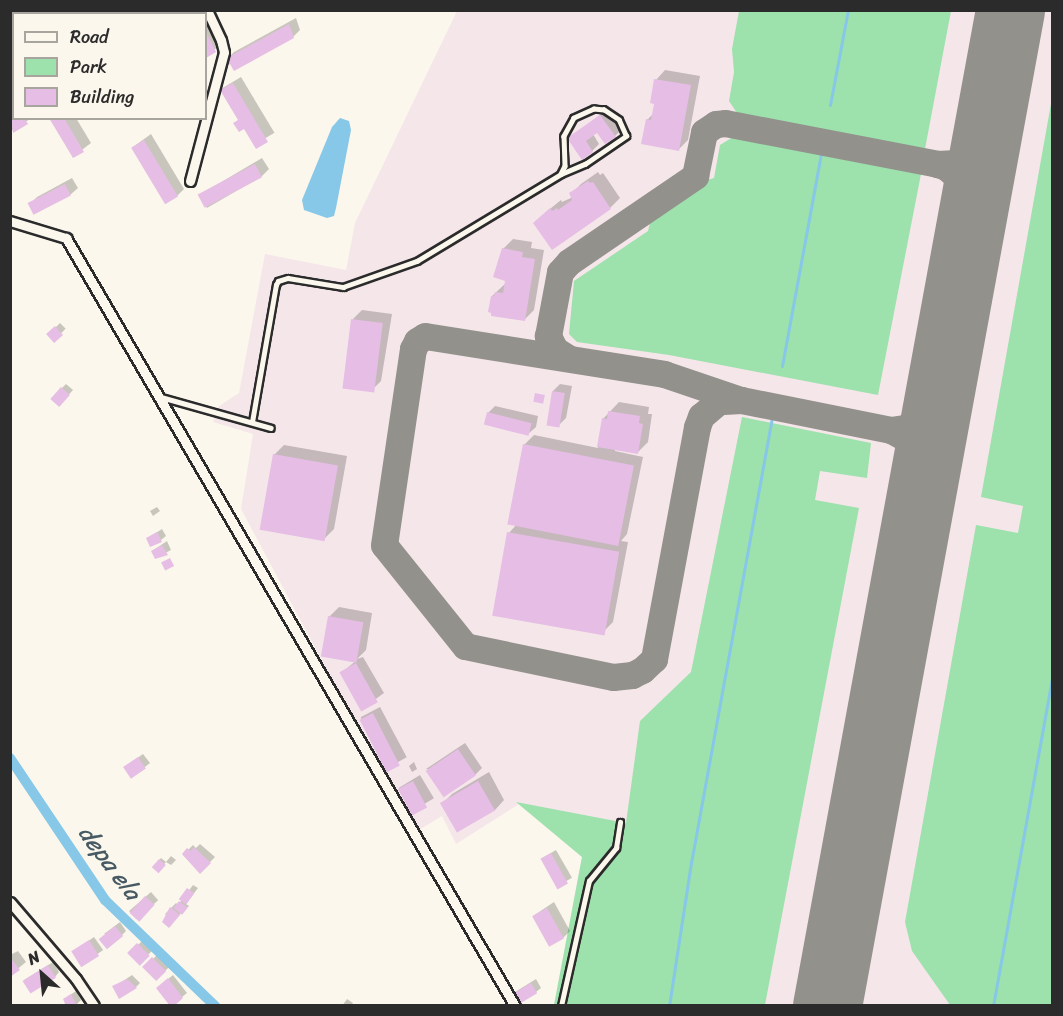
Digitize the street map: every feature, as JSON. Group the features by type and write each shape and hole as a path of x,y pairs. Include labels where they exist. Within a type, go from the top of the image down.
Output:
{"street":[{"path":"207,10 222,40 224,52 207,116"},
{"path":"190,181 206,120"},
{"path":"10,221 66,238 515,1005"},
{"path":"10,902 76,979 94,1005"}],"lane":[{"path":"252,422 278,281 288,278 343,287 417,261 561,174 585,164 626,136 619,120 604,110 594,109 574,118 564,136 565,166 561,174"},
{"path":"158,396 271,428"},
{"path":"561,1005 589,881 616,848 620,822"}],"shaded area":[{"path":"457,11 1052,11 1052,1005 554,1005 582,857 519,804 456,844 442,816 414,833 241,509 253,434 213,422 219,406 239,393 265,254 346,270 355,223"}],"green space":[{"path":"739,11 951,11 925,149 737,113 729,101 734,72 732,49"},
{"path":"1052,98 1052,1005 950,1005 912,951 905,922 976,525 1018,533 1023,506 981,497"},
{"path":"733,137 921,174 878,395 669,355 577,342 569,334 574,281 648,231 651,218 704,181 714,178 720,145"},
{"path":"742,417 871,443 867,478 820,471 815,500 859,508 765,1005 554,1005 582,857 516,802 626,823 640,721 691,672"}],"water":[{"path":"340,118 349,121 351,130 334,216 327,218 304,210 302,200 332,127"}],"building":[{"path":"289,24 294,38 234,71 230,64 228,65 225,59"},
{"path":"207,34 216,52 207,57"},
{"path":"654,79 691,85 679,151 641,144 646,119 651,120 654,104 650,103"},
{"path":"233,83 268,142 256,149 244,129 239,132 233,123 238,120 220,90"},
{"path":"12,105 12,120 25,120 28,124 13,133 10,106"},
{"path":"600,115 616,137 605,144 597,133 586,141 593,152 582,160 567,138"},
{"path":"50,120 65,120 84,152 73,158"},
{"path":"144,140 178,197 165,204 131,148"},
{"path":"255,164 262,177 205,208 198,195"},
{"path":"588,181 593,182 611,209 552,250 533,223 550,208 552,211 557,208 558,210 572,200 569,193"},
{"path":"65,184 71,196 33,215 28,203"},
{"path":"502,248 523,252 522,257 535,259 525,321 491,316 488,312 491,296 494,296 495,292 503,293 505,281 493,277"},
{"path":"351,319 383,323 374,392 342,388"},
{"path":"55,326 63,335 54,343 46,334"},
{"path":"61,387 70,395 59,407 50,399"},
{"path":"552,391 565,393 559,428 547,426"},
{"path":"535,393 545,395 543,404 533,402"},
{"path":"608,411 640,416 639,423 643,424 638,454 597,447 602,418 607,419"},
{"path":"487,412 532,423 528,436 484,425"},
{"path":"523,444 634,466 618,546 507,524"},
{"path":"273,454 338,465 325,541 260,530"},
{"path":"157,532 162,542 150,547 146,538"},
{"path":"507,532 619,552 605,636 492,616"},
{"path":"162,545 168,555 155,559 151,551"},
{"path":"170,558 174,566 165,571 161,563"},
{"path":"328,616 363,622 356,663 321,656"},
{"path":"356,663 378,702 361,712 339,672"},
{"path":"373,713 400,766 386,772 360,720"},
{"path":"458,749 476,776 444,797 426,771"},
{"path":"138,757 146,769 131,779 123,767"},
{"path":"413,781 427,807 412,815 398,789"},
{"path":"478,781 495,810 457,832 440,803"},
{"path":"194,847 211,863 200,874 182,854 187,848 191,851"},
{"path":"551,853 568,884 557,889 541,859"},
{"path":"159,859 166,865 159,873 152,867"},
{"path":"187,888 194,893 186,905 179,899"},
{"path":"145,896 155,905 139,922 130,913"},
{"path":"179,901 188,908 182,915 173,908"},
{"path":"170,907 180,915 169,928 162,922"},
{"path":"547,908 564,939 549,947 532,916"},
{"path":"115,926 123,936 107,949 99,939"},
{"path":"89,940 99,956 81,967 71,951"},
{"path":"137,943 150,956 140,966 127,953"},
{"path":"10,957 20,970 10,977"},
{"path":"152,957 166,971 156,981 142,967"},
{"path":"48,965 56,978 31,994 23,981"},
{"path":"168,978 183,998 174,1006 170,1006 156,988"},
{"path":"127,979 137,988 119,999 112,986"},
{"path":"531,983 537,993 521,1003 515,993"},
{"path":"71,994 77,1006 66,1006 63,999"}],"waterway":[{"path":"830,105 848,10"},
{"path":"782,366 822,149"},
{"path":"669,1006 691,863 772,418"},
{"path":"993,1006 1052,677"},
{"name":"depa ela","path":"10,758 105,900 215,1006"}],"taxiway":[{"path":"568,358 555,350 548,336 560,272 569,262 695,176 704,132 716,124 725,123 946,167 964,182 971,194 973,215"},
{"path":"937,164 957,163 970,156 980,145 988,129"},
{"path":"741,400 719,401 701,416 697,427 654,659 642,670 632,675 613,677 465,646 384,545 413,349 417,341 425,336 664,374 741,400 891,430 907,439 918,453 924,481"},
{"path":"891,430 910,427 925,418 940,392"},
{"path":"829,995 829,1006"}],"runway":[{"path":"827,1006 1010,10"}]}
